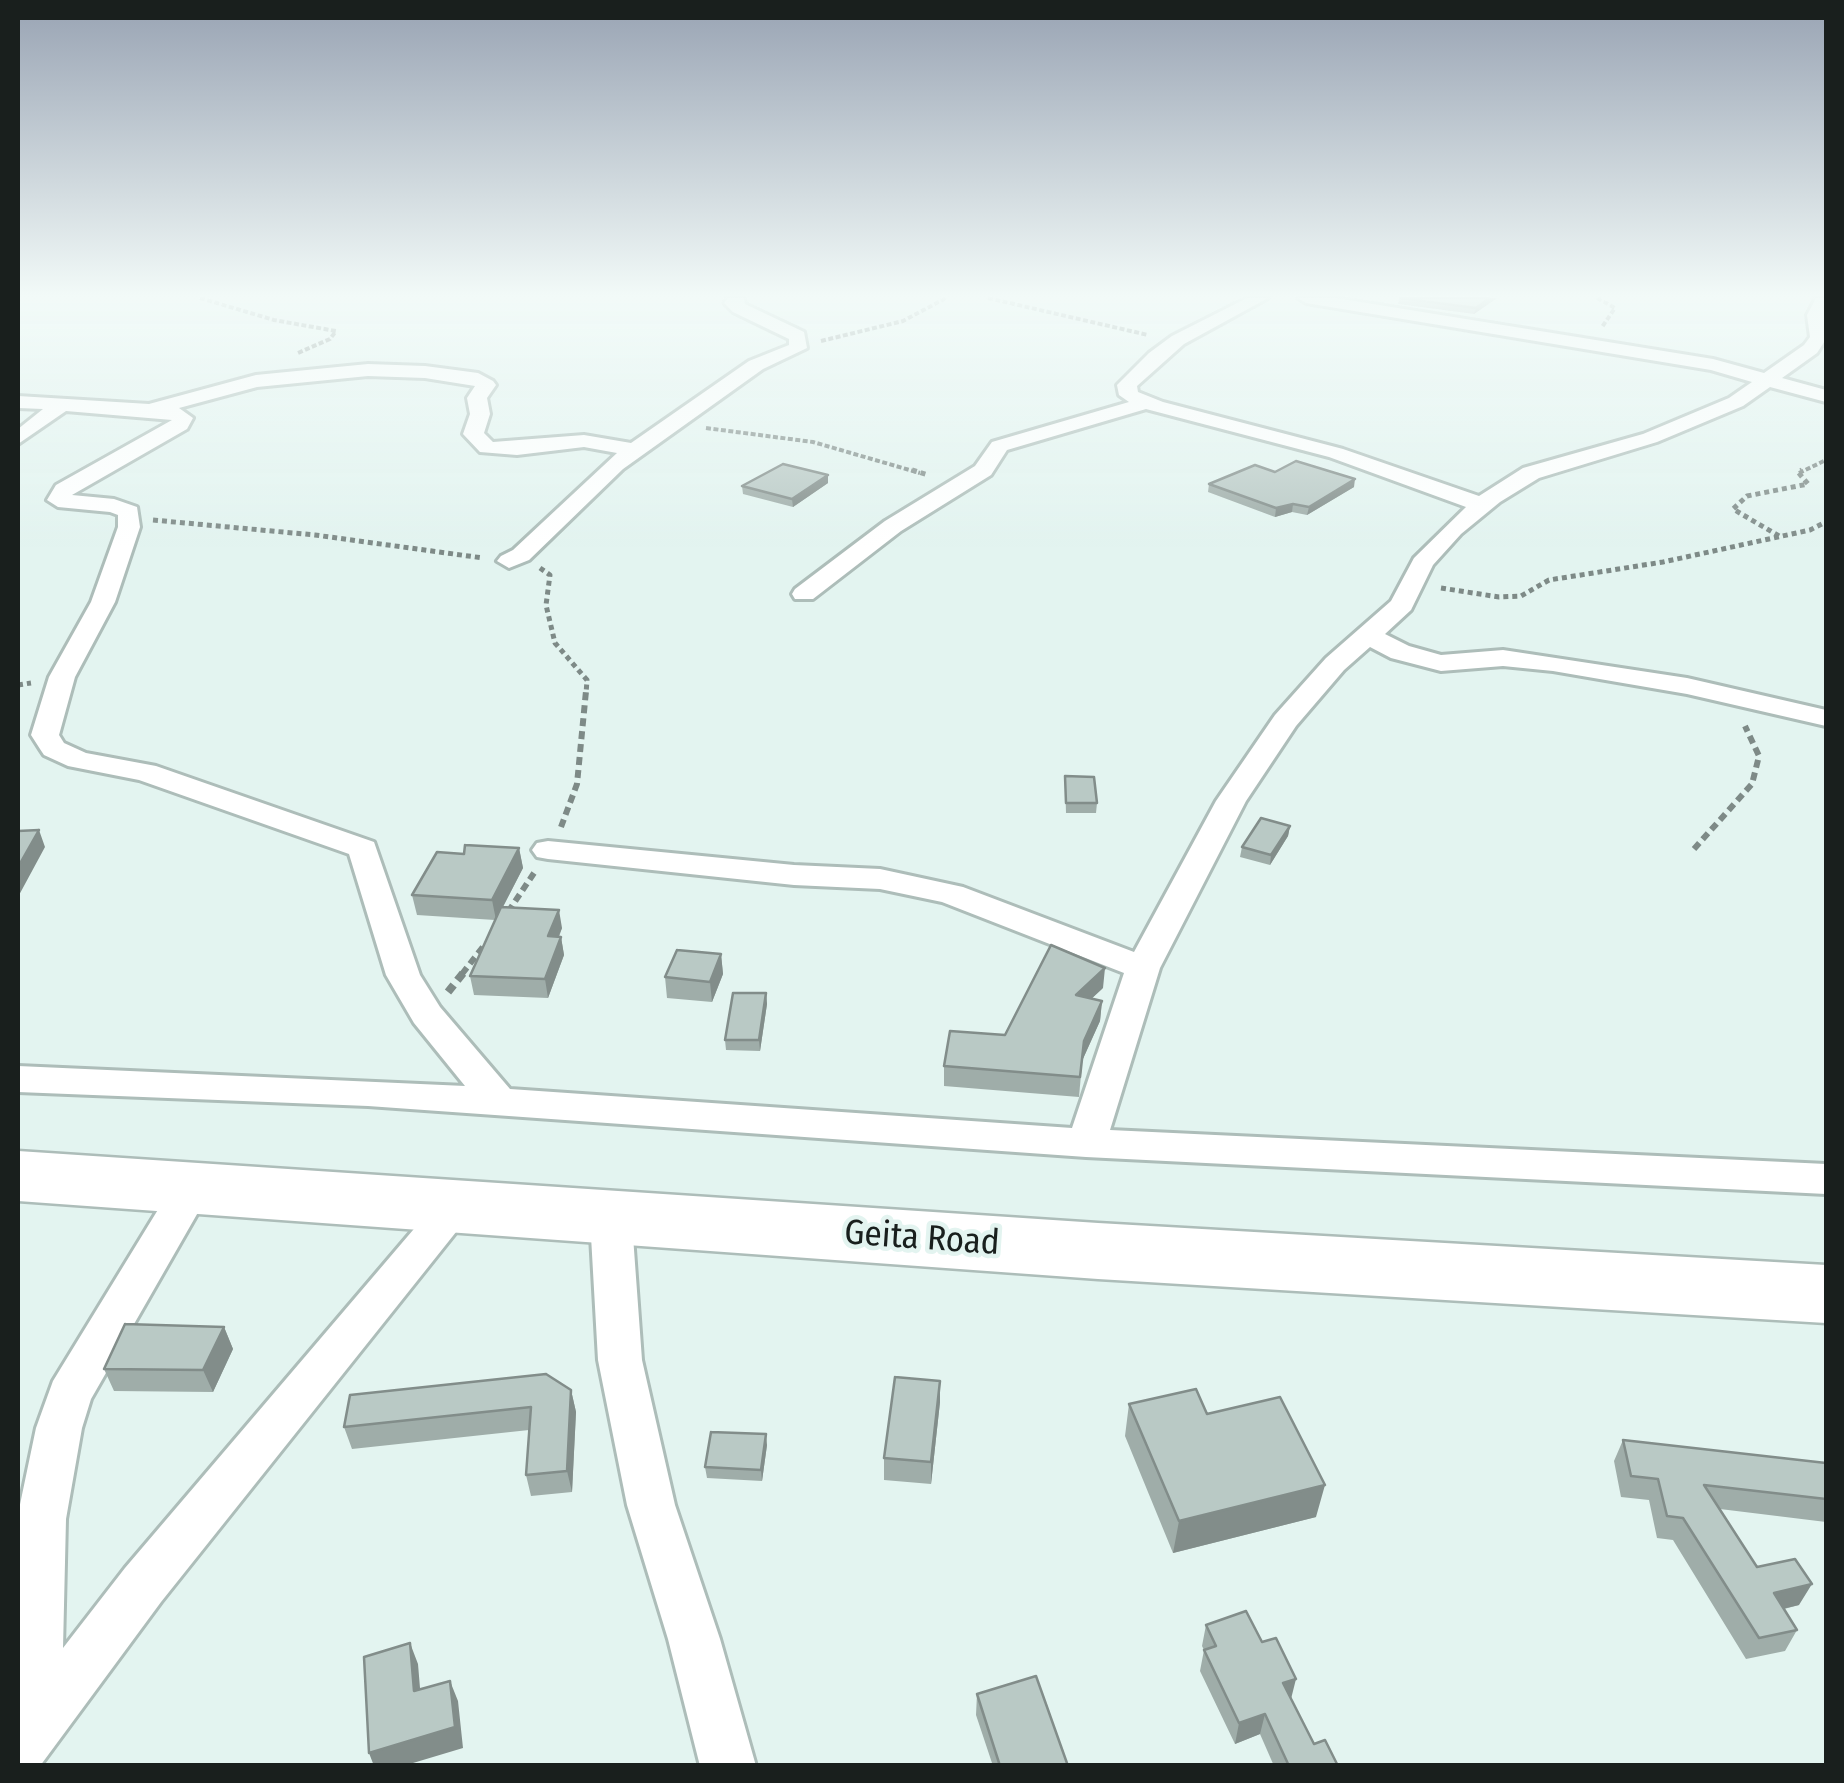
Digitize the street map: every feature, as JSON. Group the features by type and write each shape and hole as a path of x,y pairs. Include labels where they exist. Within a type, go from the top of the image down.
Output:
{"highway":[{"name":"Geita Road","path":"18,1176 1118,1252 1826,1294"}],"street":[{"path":"148,410 255,381"},
{"path":"475,381 486,385 476,398 480,414 473,434 487,448 517,450 584,441 635,450"},
{"path":"509,561 635,450 733,381"},
{"path":"1131,381 1127,385 1129,395 1145,402 1336,453 1482,505"},
{"path":"1086,1143 1143,968 1231,801 1262,753 1322,678 1402,604 1429,554 1482,505 1531,474 1650,438 1698,419 1736,402 1764,381"},
{"path":"1778,381 1826,396"},
{"path":"18,402 148,410 176,413 182,418 180,425 64,490 58,500 114,506 130,512 102,602 62,677 45,735 54,749 78,760 146,772 245,810 306,826 363,850 403,975 427,1015 499,1102"},
{"path":"804,594 893,526 991,462 999,446 1124,412 1145,402"},
{"path":"18,438 63,404"},
{"path":"1366,634 1400,652 1441,663 1526,659 1826,718"},
{"path":"548,850 794,876 880,879 951,894 1143,968"},
{"path":"18,1079 368,1092 1086,1143 1826,1179"},
{"path":"26,1739 42,1519 59,1428 70,1395 192,1188"},
{"path":"26,1739 156,1570 456,1207"},
{"path":"615,1218 612,1236 620,1360 650,1505 694,1639 728,1766"}],"path":[{"path":"674,424 813,442 906,470 964,482"},
{"path":"1780,536 1732,509 1747,496 1808,484 1798,472 1826,460"},
{"path":"129,520 188,520 509,561 534,565 550,575 548,626 555,643 586,680 574,797 548,850 507,914"},
{"path":"1413,584 1499,597 1521,596 1549,580 1664,562 1810,530 1826,522"},
{"path":"1694,849 1752,784 1758,767 1759,756 1732,697"},
{"path":"427,1015 496,929"}],"building":[{"path":"1296,461 1355,479 1309,507 1293,504 1276,508 1209,484 1255,465 1275,472"},
{"path":"783,464 828,475 792,499 742,486"},
{"path":"1065,776 1094,777 1097,803 1066,803"},
{"path":"1261,818 1290,826 1271,855 1242,847"},
{"path":"39,830 18,867 18,831"},
{"path":"465,845 519,848 492,900 412,895 437,852 464,854"},
{"path":"501,907 559,910 548,936 561,937 545,979 470,976"},
{"path":"1051,945 1105,968 1076,995 1102,1001 1084,1041 1080,1077 944,1066 950,1031 1005,1035"},
{"path":"677,950 721,954 710,982 665,977"},
{"path":"733,993 766,993 759,1040 725,1040"},
{"path":"125,1324 224,1327 203,1370 104,1369"},
{"path":"546,1374 571,1390 567,1471 526,1475 531,1407 344,1427 350,1395"},
{"path":"895,1377 940,1381 931,1462 884,1458"},
{"path":"1196,1389 1207,1414 1280,1397 1325,1485 1179,1521 1129,1404"},
{"path":"711,1432 766,1434 761,1470 705,1467"},
{"path":"1623,1440 1826,1463 1826,1499 1704,1485 1757,1567 1795,1559 1812,1584 1774,1593 1797,1630 1759,1638 1683,1518 1667,1516 1658,1479 1631,1476"},
{"path":"1246,1611 1262,1642 1276,1638 1296,1679 1283,1683 1314,1744 1325,1740 1338,1766 1289,1766 1265,1714 1239,1723 1204,1650 1216,1646 1206,1625"},
{"path":"410,1643 414,1691 450,1681 455,1727 369,1753 364,1657"},
{"path":"1036,1676 1068,1766 1000,1766 977,1694"}]}
